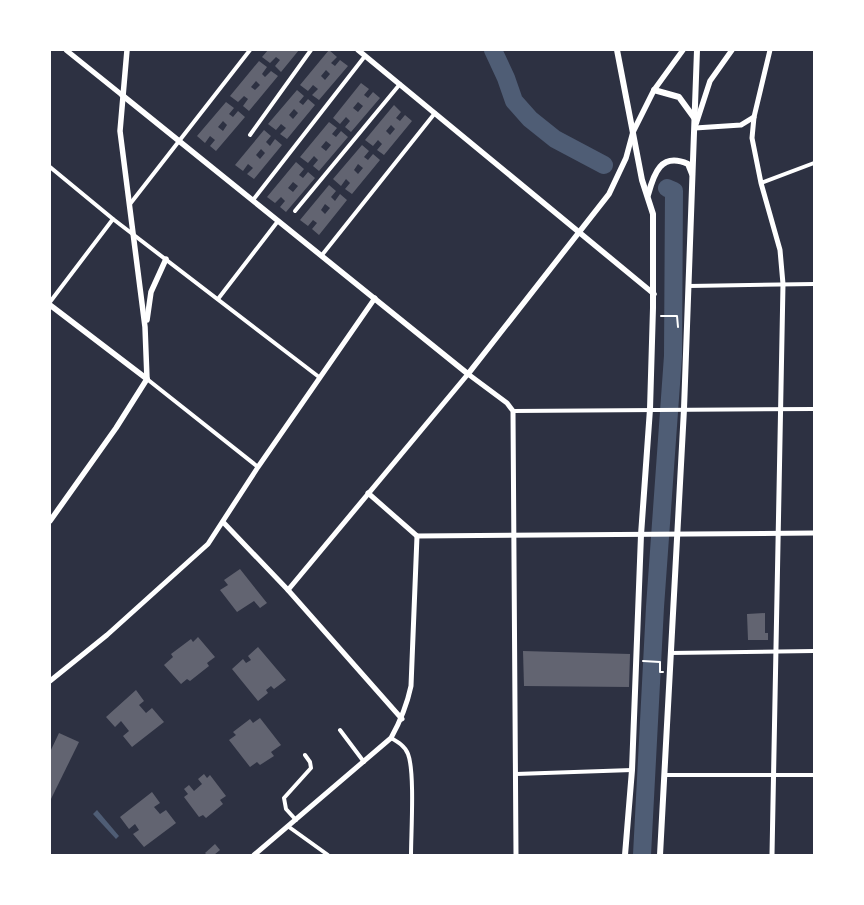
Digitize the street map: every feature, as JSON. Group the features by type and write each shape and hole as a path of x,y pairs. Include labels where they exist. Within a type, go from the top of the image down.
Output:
{"main road":[{"path":"50,521 116,428 147,379 146,327 120,131 127,50"},
{"path":"358,50 654,294"},
{"path":"617,50 642,180 653,214 654,294 653,409 641,535 632,770 625,855"},
{"path":"122,96 376,298 468,374 580,234 615,183 633,132 654,90 683,50"},
{"path":"660,855 677,533 697,50"},
{"path":"695,128 710,81 732,50"},
{"path":"654,90 679,97 695,120"},
{"path":"648,195 658,168 668,162 678,160 688,164 693,175"},
{"path":"146,327 151,292 166,259"},
{"path":"50,304 147,379"}],"street":[{"path":"66,50 122,96"},
{"path":"130,204 250,50"},
{"path":"250,135 311,50"},
{"path":"770,50 754,117 752,138 760,183 780,250 783,284 779,533 774,651 772,855"},
{"path":"252,200 366,56"},
{"path":"295,211 400,84"},
{"path":"322,255 436,113"},
{"path":"695,128 741,125 754,117"},
{"path":"760,183 814,163"},
{"path":"50,168 113,219 319,377"},
{"path":"50,304 113,219"},
{"path":"218,299 278,220"},
{"path":"688,286 814,284"},
{"path":"50,681 192,560 208,544 319,377 376,298"},
{"path":"288,590 468,374 507,403 513,411 516,855"},
{"path":"147,379 258,467"},
{"path":"513,411 814,409"},
{"path":"368,493 417,536 513,537 677,533 814,533"},
{"path":"223,522 288,590 402,720"},
{"path":"254,855 297,821 391,738 402,720 411,686 417,536"},
{"path":"670,653 814,651"},
{"path":"340,730 364,762"},
{"path":"391,738 403,745 408,754 411,771 411,855"},
{"path":"297,821 286,808 284,798 311,768 310,762 304,755"},
{"path":"516,774 632,770"},
{"path":"664,775 814,775"},
{"path":"289,827 328,855"}],"path":[{"path":"658,316 677,316"},
{"path":"644,661 660,662"}],"water":[{"path":"97,810 119,836 116,839 93,814"}],"building":[{"path":"268,50 299,50 281,72 275,66 280,60 276,57 270,63 262,57"},
{"path":"329,50 337,57 331,63 335,66 340,60 348,66 319,100 312,95 318,89 313,85 308,91 300,85","holes":["326,70 330,74 325,80 321,76"]},
{"path":"259,61 267,67 262,74 265,77 271,71 278,76 249,111 243,106 248,99 244,96 238,102 230,96","holes":["256,81 260,85 255,90 251,87"]},
{"path":"361,83 369,89 364,95 368,98 373,92 380,98 351,132 345,127 350,121 346,117 340,124 333,118","holes":["358,102 363,106 358,112 353,108"]},
{"path":"297,90 304,96 299,102 303,105 308,99 315,105 287,139 280,134 286,128 281,124 276,130 268,124","holes":["294,109 298,113 293,119 289,115"]},
{"path":"226,102 234,108 229,114 233,117 238,111 245,117 216,151 210,146 215,140 210,136 205,143 197,136","holes":["223,121 227,125 223,131 218,127"]},
{"path":"394,105 401,112 396,118 400,121 405,115 412,121 384,155 377,150 382,144 378,140 373,146 365,140","holes":["391,125 395,129 390,135 386,131"]},
{"path":"329,122 337,128 332,134 336,137 341,131 348,137 319,171 313,166 318,160 314,156 308,163 300,157","holes":["326,141 331,145 326,151 321,147"]},
{"path":"264,130 271,136 266,142 270,146 275,139 282,145 254,179 247,174 253,168 248,164 243,171 235,165","holes":["261,149 265,153 260,159 256,155"]},
{"path":"362,145 369,151 364,157 368,160 373,154 380,160 352,194 345,189 350,183 346,179 341,186 333,179","holes":["358,164 363,168 358,174 354,170"]},
{"path":"296,162 304,169 299,175 303,178 308,172 315,178 286,212 280,207 285,201 281,197 275,203 267,197","holes":["293,182 298,186 293,192 288,188"]},
{"path":"329,185 336,191 331,197 335,201 340,194 347,200 319,235 312,229 317,223 313,220 308,226 300,220","holes":["325,204 330,208 325,214 321,210"]},
{"path":"240,569 267,603 260,608 254,601 237,612 220,590 228,585 224,580"},
{"path":"765,613 765,633 768,633 768,640 748,640 747,614"},
{"path":"198,637 215,657 207,663 209,666 190,681 187,679 181,684 164,665 173,657 171,654 191,639 193,642"},
{"path":"258,647 286,680 274,689 271,686 266,690 268,693 258,701 232,669 243,659 246,663 251,660 248,656"},
{"path":"523,651 630,654 629,687 524,686"},
{"path":"136,690 144,701 139,705 146,713 152,708 164,722 132,747 123,736 129,731 121,721 115,727 106,717"},
{"path":"260,718 281,745 271,752 274,756 260,765 257,762 250,767 229,740 236,735 233,732 250,719 253,723"},
{"path":"59,733 79,742 50,801 50,752"},
{"path":"204,774 207,778 210,775 226,796 220,800 223,804 206,818 203,815 199,817 184,797 188,794 184,789 189,785 194,791 202,784 198,779"},
{"path":"152,792 160,803 154,807 160,814 166,810 176,823 144,847 133,834 139,830 135,824 129,829 120,817"},
{"path":"215,844 220,850 214,855 207,855 205,853"}],"waterway":[{"path":"493,50 514,101 530,119 555,139 604,165"},
{"path":"642,855 655,607 673,356 674,191 667,188"}]}
